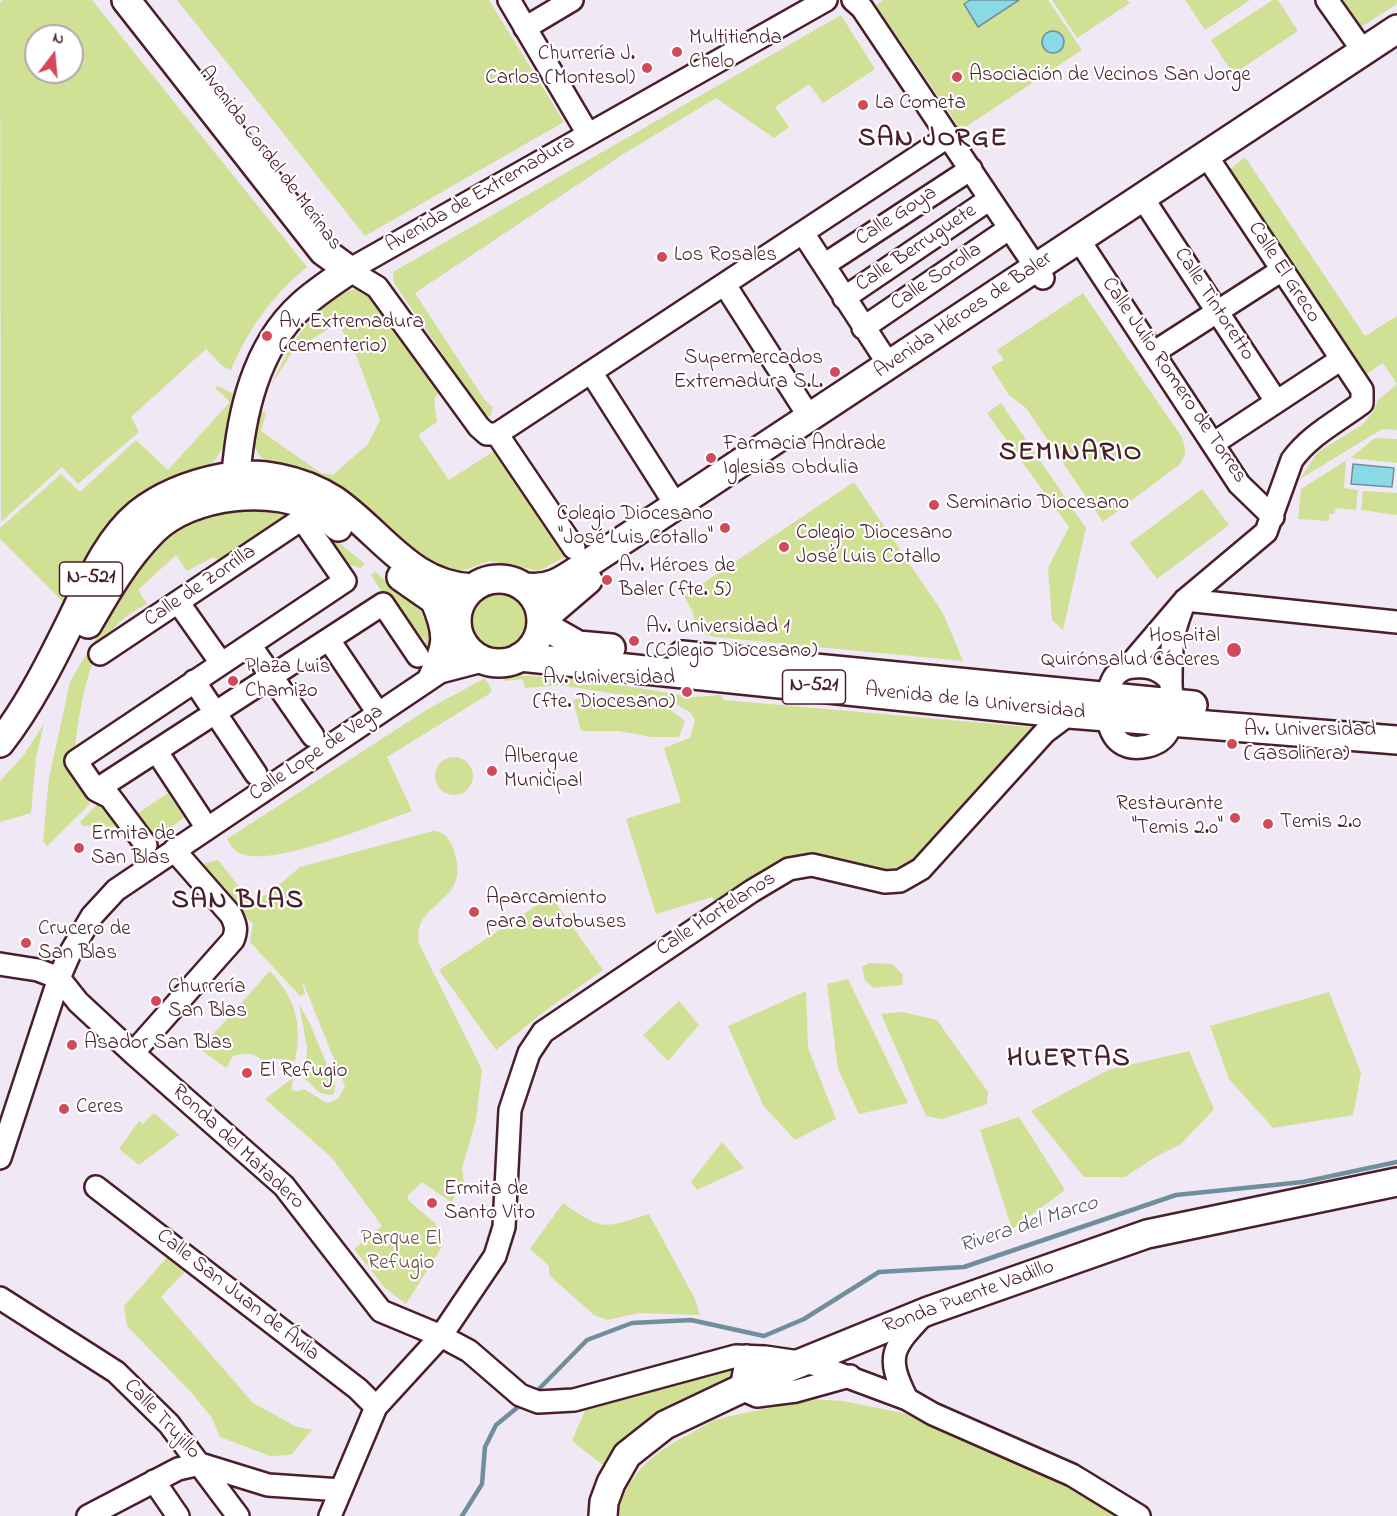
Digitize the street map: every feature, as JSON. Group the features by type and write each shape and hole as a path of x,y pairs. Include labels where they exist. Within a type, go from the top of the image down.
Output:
{"main road":[{"name":"Avenida Cordel de Merinas","path":"126,0 323,251 349,270"},
{"name":"Avenida Cordel de Merinas","path":"147,0 336,240 349,270"},
{"name":"Avenida Héroes de Baler","path":"541,624 598,573 1039,273 1147,205 1397,28"},
{"name":"Avenida Héroes de Baler","path":"1209,160 1397,42"},
{"name":"Avenida de Extremadura","path":"236,474 239,443 251,390 262,360 280,331 301,306 349,270"},
{"name":"Avenida Héroes de Baler","path":"525,587 542,589 555,585 677,507 889,365 1039,273"},
{"path":"155,529 169,513 184,502 223,490 236,474 250,485 285,489 311,516"},
{"name":"N-521","path":"0,743 11,730 58,647 94,573 117,537 138,514 168,495 199,482 236,474 289,480 335,501 430,589 458,629"},
{"name":"N-521","path":"0,764 21,742 106,592 131,554 155,529 183,511 217,498 248,496 283,498 430,589"},
{"path":"430,589 472,588 493,579 515,582 525,587 537,604 541,624 534,643 519,657 507,662 486,660 469,650 458,629 458,611 463,598 472,588"},
{"path":"572,594 567,608 572,628 597,646"},
{"name":"Avenida de la Universidad","path":"541,624 578,645 1108,706"},
{"name":"Avenida de la Universidad","path":"519,657 1069,714 1108,706 1172,702 1397,724"},
{"name":"Avenida de la Universidad","path":"1172,702 1397,740"},
{"name":"Ronda Puente Vadillo","path":"603,1516 604,1502 611,1483 627,1455 665,1425 744,1372 802,1363 928,1311 1147,1234 1397,1182"}],"street":[{"path":"509,0 588,134"},
{"path":"525,28 572,0"},
{"name":"Avenida de Extremadura","path":"349,270 826,0"},
{"path":"853,0 862,8 1039,273"},
{"path":"1327,0 1363,51"},
{"path":"349,270 377,287 479,427 487,434 497,434 949,136"},
{"name":"Calle El Greco","path":"1209,160 1362,390 1362,403 1310,439 1292,460 1273,517"},
{"name":"Calle Goya","path":"824,265 970,169"},
{"name":"Calle Berruguete","path":"844,298 990,199"},
{"name":"Calle Tintoretto","path":"1147,205 1276,401"},
{"name":"Calle Sorolla","path":"863,328 1010,228"},
{"path":"803,233 889,365"},
{"name":"Calle Julio Romero de Torres","path":"1082,245 1239,484 1273,517"},
{"path":"1154,353 1282,270"},
{"path":"725,285 810,418"},
{"path":"1214,443 1340,360"},
{"path":"591,372 677,507"},
{"path":"497,434 574,548"},
{"path":"146,845 110,797 96,790 76,761 345,581 311,516"},
{"name":"Calle de Zorrilla","path":"100,654 311,516"},
{"path":"1108,706 1113,679 1119,671 1127,668 1185,600 1266,532 1273,517"},
{"path":"430,589 443,630 434,676"},
{"path":"1185,600 1397,622"},
{"path":"1172,702 1173,638 1185,600"},
{"path":"178,602 221,663"},
{"path":"96,790 383,604 418,656"},
{"name":"Calle Lope de Vega","path":"0,1158 59,978 69,955 104,901 174,850 434,676 454,653 458,629"},
{"path":"329,640 378,713"},
{"path":"250,645 313,736"},
{"name":"Calle Lope de Vega","path":"434,676 486,660"},
{"name":"Avenida de la Universidad","path":"1127,668 1140,666 1155,669 1172,702"},
{"path":"194,681 256,774"},
{"name":"Calle Hortelanos","path":"330,1516 376,1407 441,1336 495,1256 501,1237 506,1203 510,1110 529,1053 543,1032 752,891 789,869 812,865 885,882 900,881 921,869 1046,732 1069,714"},
{"path":"157,752 207,828"},
{"path":"133,1053 236,934 236,925 231,915 174,850"},
{"path":"0,964 38,970 59,978"},
{"name":"Ronda del Matadero","path":"59,978 78,1002 133,1053 284,1186 381,1311 441,1336"},
{"name":"Calle San Juan de Ávila","path":"96,1187 358,1389 376,1407"},
{"name":"Calle Trujillo","path":"0,1298 116,1372 169,1424 200,1464 268,1485 341,1490"},
{"path":"907,1399 895,1375 894,1357 900,1341 928,1311"},
{"path":"441,1336 469,1351 529,1399 574,1400 724,1359 744,1372 757,1396 796,1391 850,1376"},
{"path":"802,1363 850,1376 907,1399 933,1414 1072,1475 1139,1516"},
{"path":"796,1391 808,1378 802,1363"},
{"path":"93,1515 154,1481 178,1470 200,1464 238,1516"},
{"path":"154,1481 178,1516"}],"green space":[{"path":"3,0 92,0 307,267 272,301 245,341 231,370 222,366 206,349 131,417 139,432 78,484 62,467 1,522 0,3"},
{"path":"177,0 489,0 564,122 365,236"},
{"path":"883,0 1048,0 1082,50 961,130 876,5"},
{"path":"1052,0 1127,0 1130,3 1077,38"},
{"path":"1185,0 1250,0 1205,30"},
{"path":"1273,0 1278,0 1298,31 1233,74 1211,40"},
{"path":"1343,0 1397,0 1397,4 1361,27"},
{"path":"841,15 875,69 823,103 809,84 775,107 789,127 774,138 716,98 625,153 415,293 484,399 493,408 490,417 483,413 394,283 393,272"},
{"path":"1245,157 1365,336 1397,316 1397,384 1383,363 1359,379 1228,171"},
{"path":"358,288 367,291 441,390 434,399 437,422 418,435 449,480 499,448 568,555 539,571 490,561 456,573 433,565 409,547 340,486 302,469 273,463 261,457 254,447 252,436 258,411 266,413 261,431 321,473 333,475 368,444 380,420 357,357 338,323 293,351 272,384 295,340 317,313 343,293"},
{"path":"1083,293 1181,436 1185,447 1185,454 1180,464 1103,522 1026,408 1009,395 991,367 1004,360 997,350"},
{"path":"1397,384 1397,430 1382,429 1300,479 1318,452 1362,425 1373,412 1378,400"},
{"path":"217,386 235,394 228,431 218,456 212,463 160,484 144,495 65,604 0,539 0,528 61,474 80,492 136,440 168,470 230,402 215,388"},
{"path":"1001,403 1086,528 1063,630 1052,620 1048,568 1069,527 987,413"},
{"path":"1375,438 1397,439 1397,463 1350,458"},
{"path":"1350,458 1346,461 1344,488 1358,490 1356,510 1336,508 1334,514 1329,514 1329,521 1298,519 1301,489"},
{"path":"854,482 943,613 963,661 715,637 697,632 693,612 684,596"},
{"path":"1202,489 1229,525 1157,579 1130,543"},
{"path":"1363,491 1397,493 1397,515 1361,510"},
{"path":"257,506 300,515 223,564 213,557 187,571 176,555 138,590 147,604 123,619 107,637 89,674 79,715 71,777 90,804 47,846 43,841 49,778 70,682 130,579 161,539 182,525 202,516"},
{"path":"314,522 365,564 360,568 345,563"},
{"path":"375,572 408,599 427,619 431,631 431,644 426,658 423,654 426,640 405,627 371,575"},
{"path":"499,589 517,595 525,603 531,621 525,639 517,647 499,653 481,647 473,639 467,621 473,603 481,595"},
{"path":"503,674 588,680 694,697 721,695 724,700 1041,728 948,832 908,866 892,874 863,871 808,854 717,905 712,897 656,914 626,819 681,802 664,748 690,738 695,720 690,712 674,703 559,685 525,688 523,679 504,681"},
{"path":"485,678 492,690 489,694 387,757 412,811 350,834 274,855 254,856 239,853 227,839 428,709"},
{"path":"582,698 668,708 685,721 679,737 652,737 619,731 581,731 573,700"},
{"path":"44,724 36,758 31,813 0,822 0,781 23,756"},
{"path":"454,757 467,763 473,776 467,789 454,795 441,789 435,776 441,763"},
{"path":"168,793 184,818 151,841 131,818"},
{"path":"101,800 124,827 83,826 80,822"},
{"name":"Parque El Refugio","path":"433,831 440,832 448,838 453,848 457,867 455,881 449,892 424,918 419,929 419,944 482,1070 476,1120 462,1168 464,1183 451,1202 422,1182 408,1195 408,1200 436,1224 437,1236 443,1239 443,1245 406,1304 385,1288 354,1249 382,1226 332,1158 265,1099 294,1077 291,1090 304,1089 327,1103 338,1099 345,1086 302,980 305,994 300,996 250,942 253,924 198,865 218,860 248,898 267,895 300,867"},
{"path":"551,896 603,970 545,1011 496,1050 439,970"},
{"path":"869,963 892,964 903,975 902,985 873,988 865,980 862,967"},
{"path":"270,971 286,991 295,1012 298,1035 295,1061 272,1058 267,1073 259,1058 245,1054 233,1056 226,1068 200,1049"},
{"path":"848,979 908,1103 859,1114 838,1069 827,984"},
{"path":"806,991 808,1048 836,1119 795,1140 763,1105 728,1026"},
{"path":"1329,992 1361,1073 1353,1115 1273,1128 1229,1079 1210,1026"},
{"path":"679,1001 699,1025 668,1061 643,1035"},
{"path":"299,1004 311,1026 335,1085 334,1094 320,1093 305,1079 307,1047"},
{"path":"902,1012 937,1020 988,1092 987,1104 942,1119 926,1116 881,1014"},
{"path":"1189,1051 1214,1109 1181,1144 1155,1157 1125,1177 1084,1177 1031,1111 1108,1070"},
{"path":"154,1113 179,1135 139,1165 119,1149 139,1121 143,1124"},
{"path":"1019,1117 1065,1190 1012,1229 980,1130"},
{"path":"722,1142 744,1168 697,1190 691,1182"},
{"path":"563,1203 587,1219 604,1225 649,1214 694,1297 700,1315 639,1313 607,1320 594,1315 549,1275 549,1266 530,1249"},
{"path":"172,1252 190,1266 161,1297 253,1403 295,1426 312,1430 291,1455 270,1456 220,1437 212,1418 190,1391 127,1326 124,1306"},
{"path":"730,1367 733,1370 730,1379 645,1422 616,1447 603,1465 572,1441 587,1406"},
{"path":"809,1399 843,1401 903,1413 1074,1487 1120,1516 617,1516 621,1501 635,1476 643,1466 665,1448 719,1419"}],"water":[{"path":"970,0 1019,0 978,27 964,4"},
{"path":"1053,31 1061,34 1064,42 1061,50 1053,53 1045,50 1042,42 1045,34"},
{"path":"1353,464 1394,468 1392,487 1351,484"}],"waterway":[{"name":"Rivera del Marco","path":"535,1393 587,1340 632,1323 691,1320 764,1336 804,1319 879,1272 964,1267 1176,1195 1303,1182 1397,1162"},
{"name":"Rivera del Marco","path":"462,1516 482,1484 485,1447 496,1425 524,1402"}],"place":[{"name":"Multitienda Chelo","path":"677,52"},
{"name":"Churrería J. Carlos (Montesol)","path":"647,68"},
{"name":"Asociación de Vecinos San Jorge","path":"957,77"},
{"name":"La Cometa","path":"863,105"},
{"name":"Los Rosales","path":"662,257"},
{"name":"Av. Extremadura (cementerio)","path":"267,336"},
{"name":"Supermercados Extremadura S.L.","path":"835,372"},
{"name":"Farmacia Andrade Iglesias Obdulia","path":"711,458"},
{"name":"Seminario Diocesano","path":"934,505"},
{"name":"Colegio Diocesano \"José Luis Cotallo\"","path":"725,528"},
{"name":"Colegio Diocesano José Luis Cotallo","path":"784,547"},
{"name":"Av. Héroes de Baler (fte. 5)","path":"607,580"},
{"name":"Av. Universidad 1 (Colegio Diocesano)","path":"634,641"},
{"name":"Hospital Quirónsalud Cáceres","path":"1234,650"},
{"name":"Plaza Luis Chamizo","path":"233,681"},
{"name":"Av. Universidad (fte. Diocesano)","path":"687,692"},
{"name":"Av. Universidad (Gasolinera)","path":"1232,744"},
{"name":"Albergue Municipal","path":"492,771"},
{"name":"Restaurante \"Temis 2.0\"","path":"1235,818"},
{"name":"Temis 2.0","path":"1268,824"},
{"name":"Ermita de San Blas","path":"79,848"},
{"name":"Aparcamiento para autobuses","path":"474,912"},
{"name":"Crucero de San Blas","path":"26,943"},
{"name":"Churrería San Blas","path":"156,1001"},
{"name":"Asador San Blas","path":"72,1045"},
{"name":"El Refugio","path":"247,1073"},
{"name":"Ceres","path":"64,1109"},
{"name":"Ermita de Santo Vito","path":"432,1203"}],"district":[{"name":"SAN JORGE","path":"933,141"},
{"name":"SEMINARIO","path":"1071,455"},
{"name":"SAN BLAS","path":"238,903"},
{"name":"HUERTAS","path":"1069,1061"}]}
